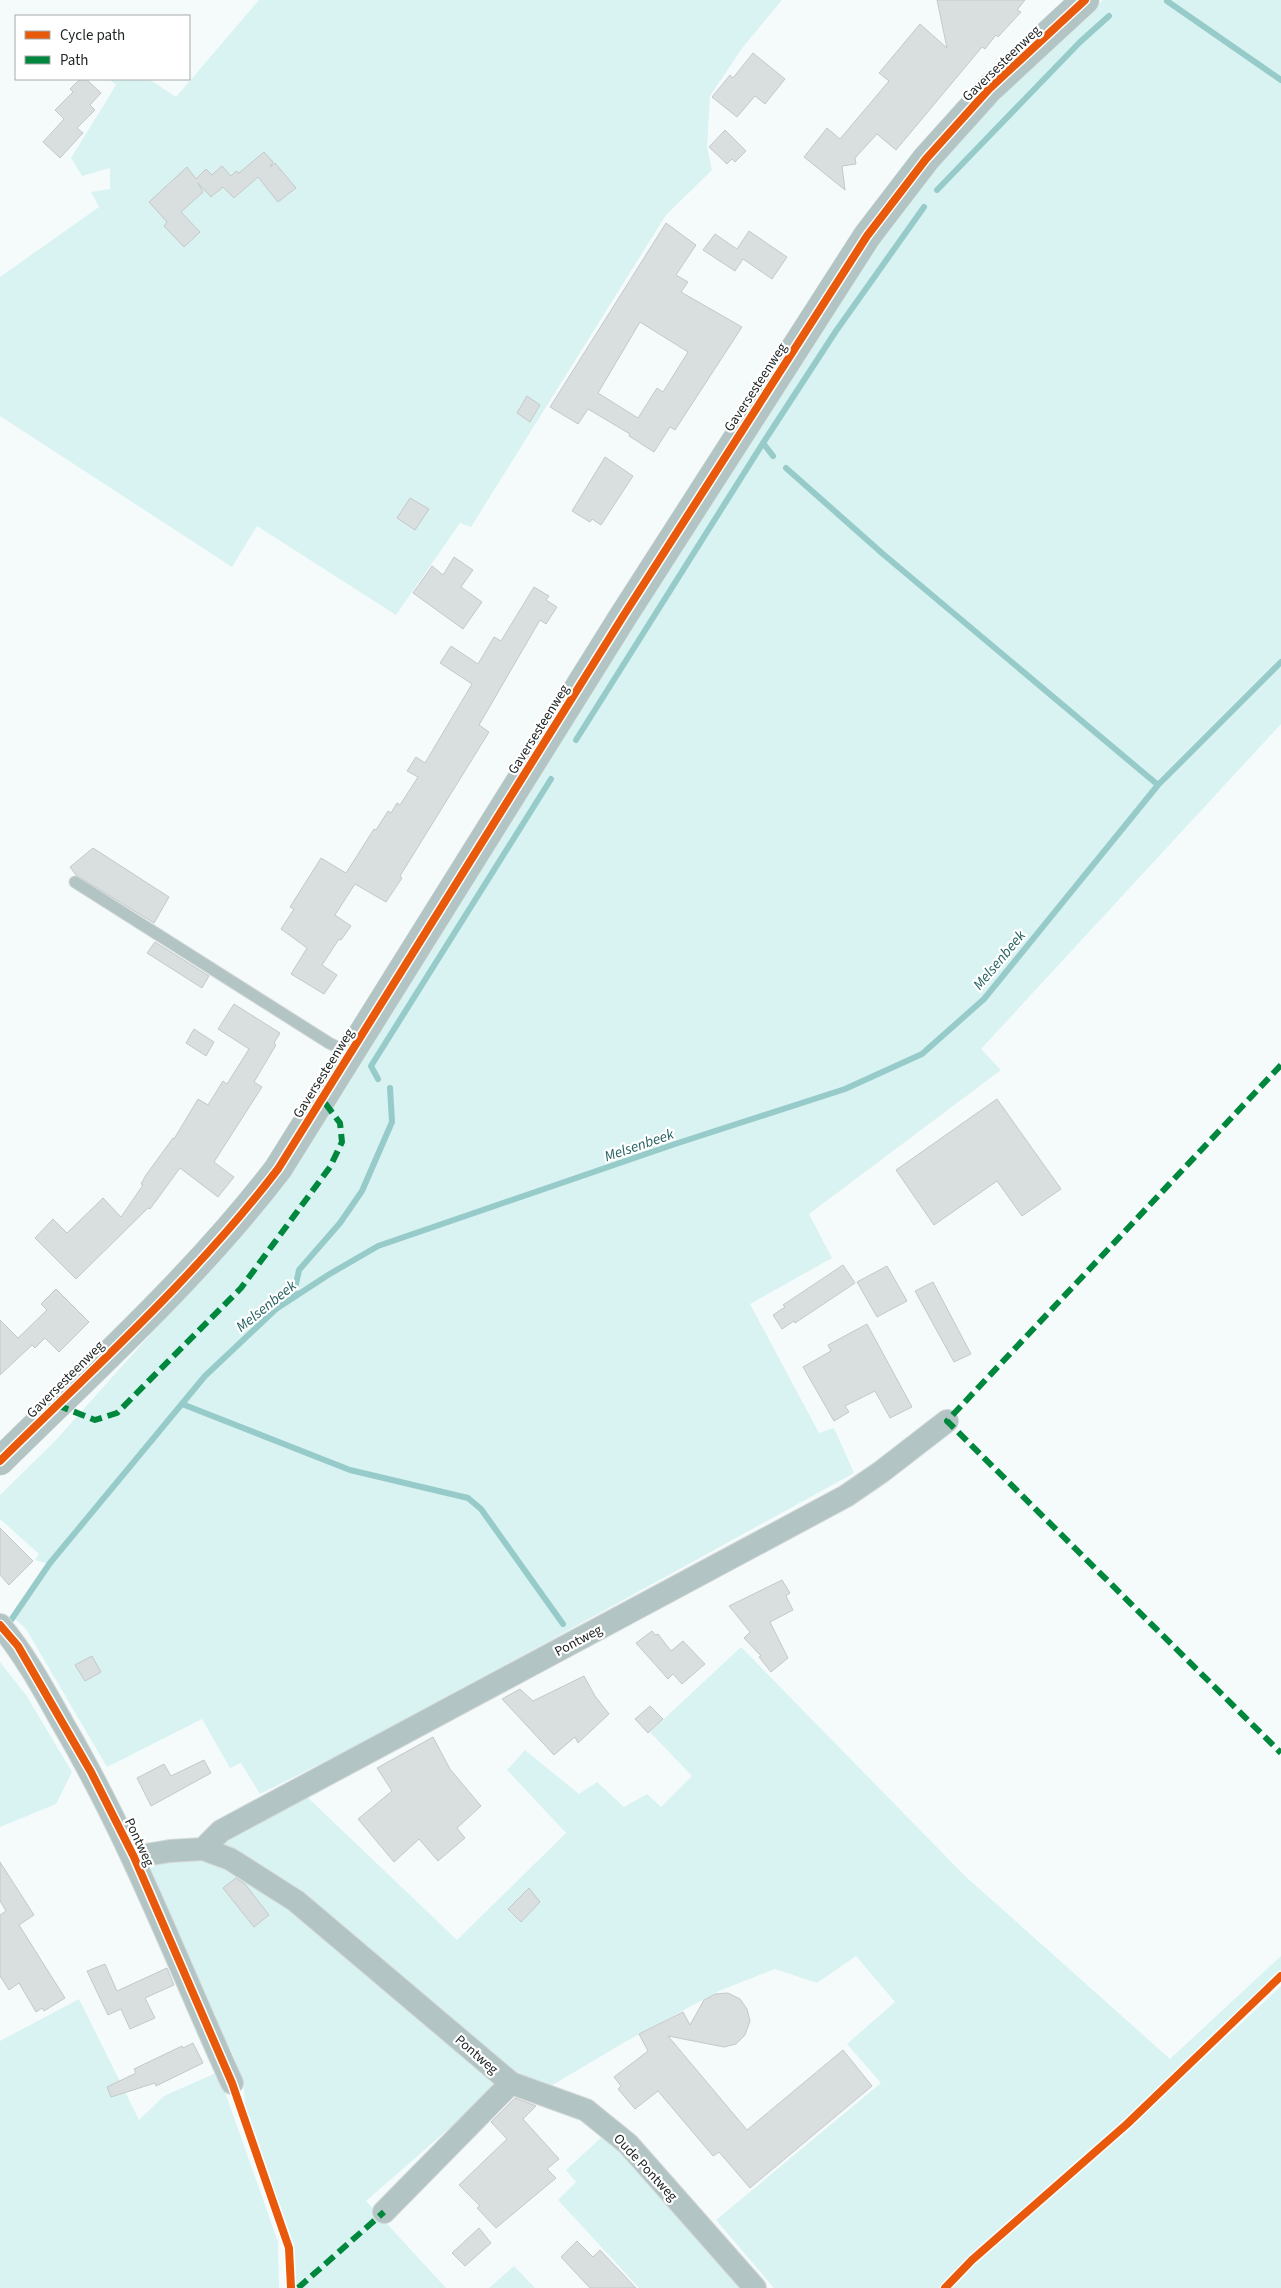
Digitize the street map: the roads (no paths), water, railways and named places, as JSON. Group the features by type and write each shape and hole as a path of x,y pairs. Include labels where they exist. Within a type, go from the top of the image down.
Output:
{"street":[{"name":"Gaversesteenweg","path":"0,1461 178,1285 224,1236 278,1169 622,618 867,236 926,160 989,89 1085,0"},
{"name":"Pontweg","path":"203,1849 221,1831 846,1496 882,1472 947,1421"},
{"name":"Pontweg","path":"0,1625 18,1646 91,1772 134,1858 232,2083"},
{"name":"Pontweg","path":"134,1858 170,1851 203,1849 230,1859 296,1900 510,2083 384,2212"},
{"name":"Oude Pontweg","path":"510,2083 586,2110 628,2144 755,2288"}],"lane":[{"path":"75,882 329,1043 350,1053"}],"waterway":[{"path":"1167,1 1281,80"},
{"path":"937,190 1080,42 1109,16"},
{"path":"773,456 763,443 836,331 924,207"},
{"path":"576,740 763,443"},
{"path":"786,468 883,554 1158,785"},
{"name":"Melsenbeek","path":"7,1626 50,1563 205,1376 276,1309 328,1275 378,1246 675,1144 845,1089 922,1054 984,999 1158,785 1281,662"},
{"path":"378,1079 371,1066 551,779"},
{"path":"293,1298 299,1270 340,1223 362,1191 392,1122 390,1088"},
{"path":"182,1404 350,1470 468,1498 481,1509 563,1624"}]}
